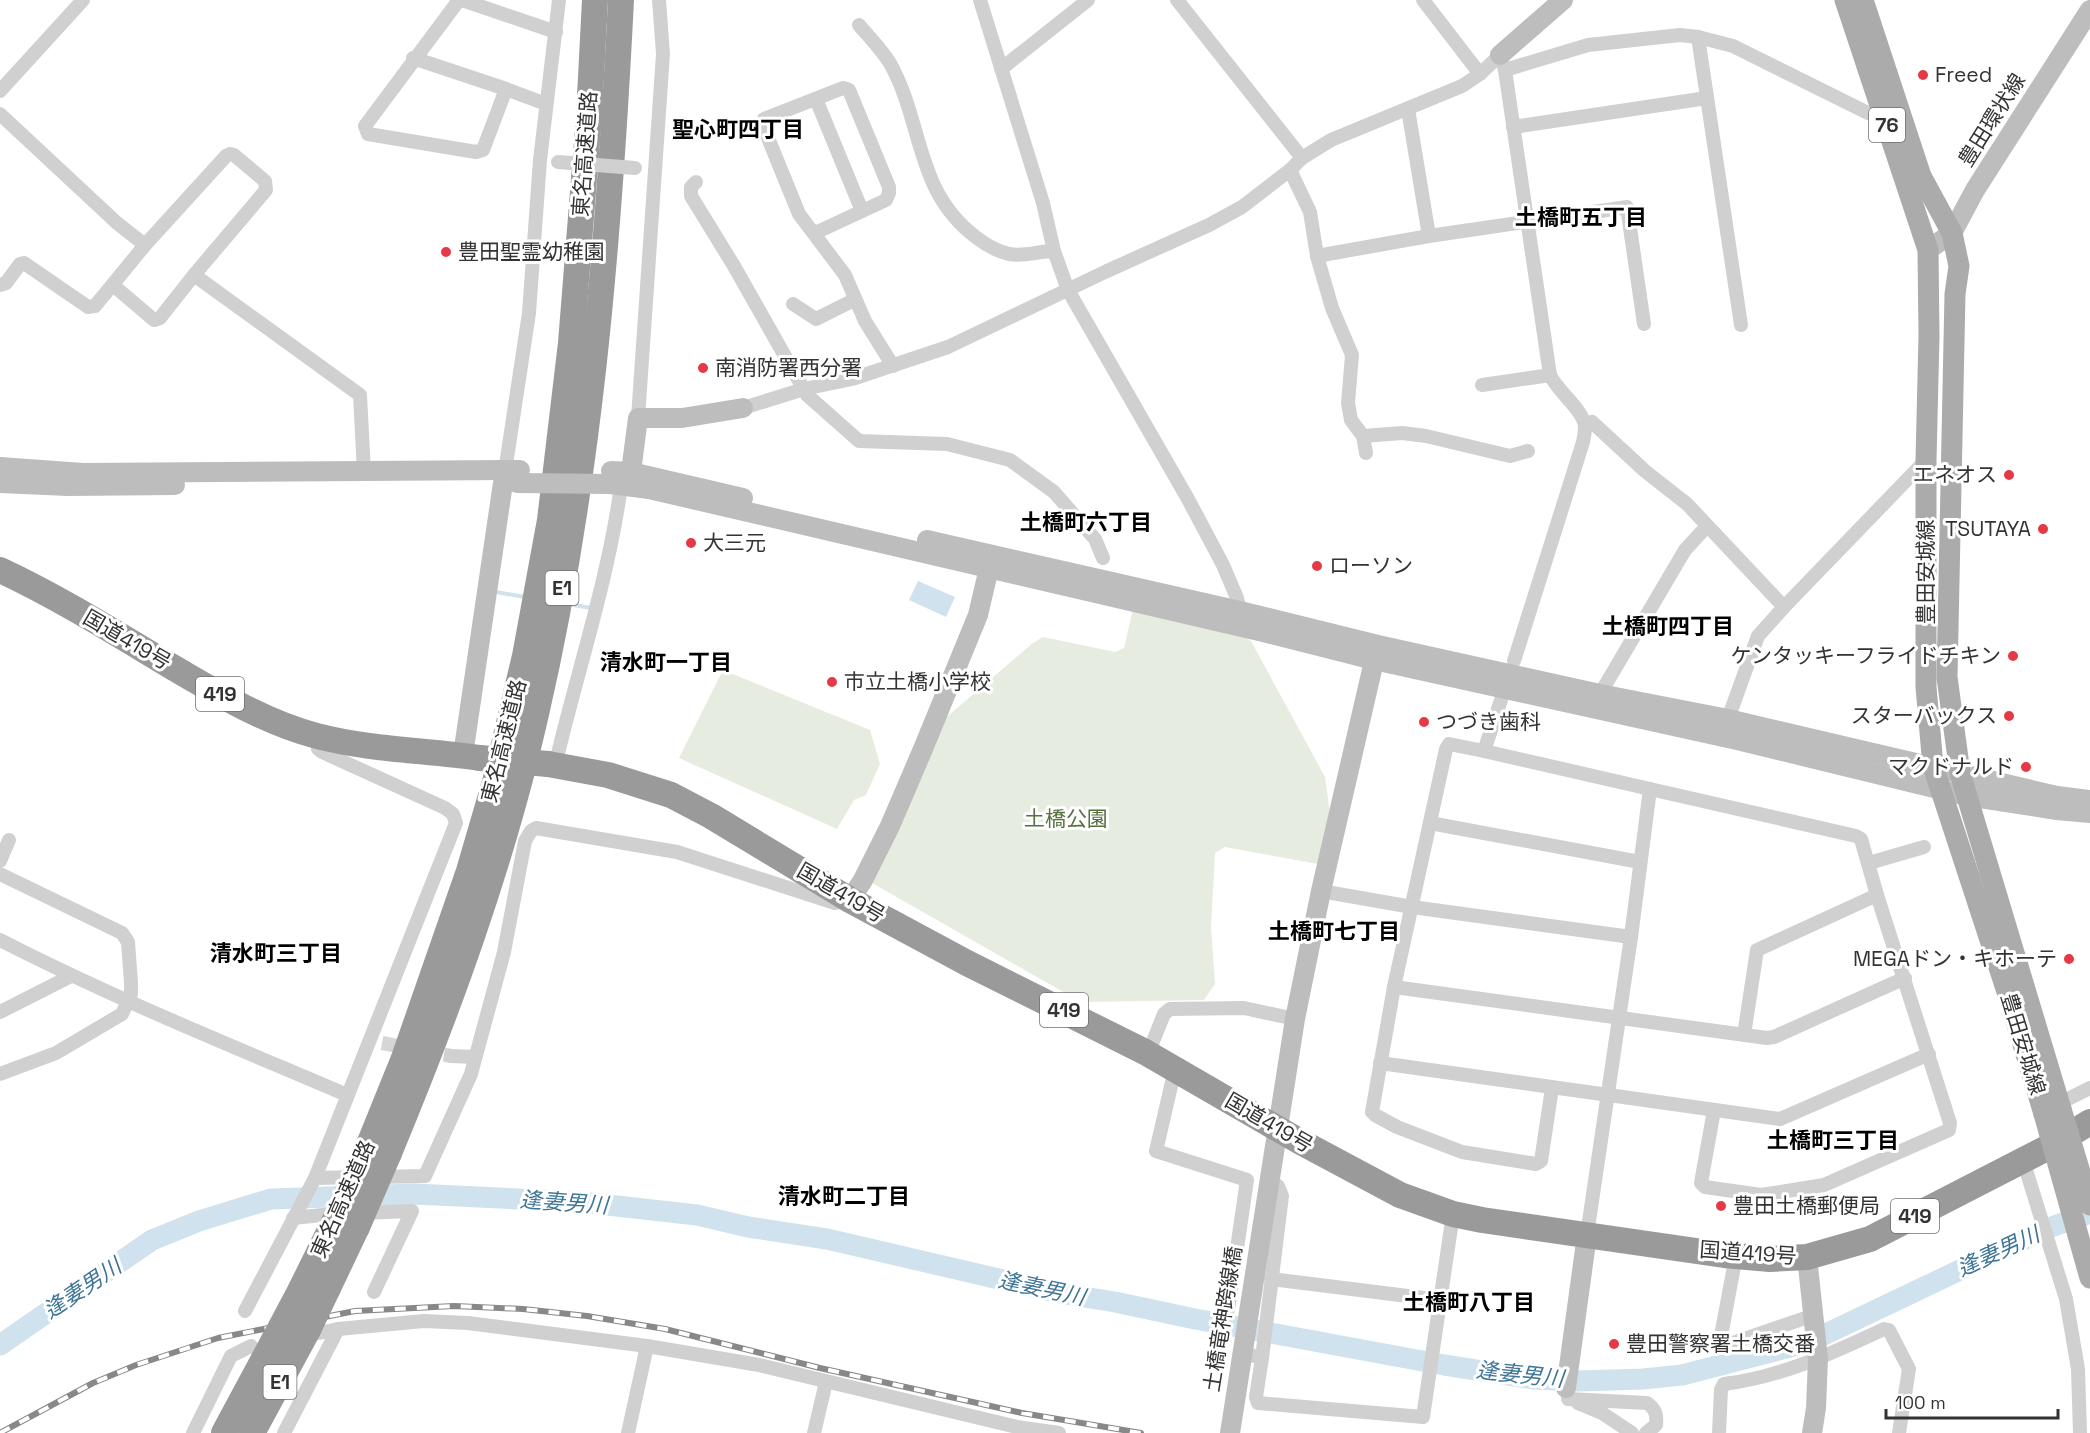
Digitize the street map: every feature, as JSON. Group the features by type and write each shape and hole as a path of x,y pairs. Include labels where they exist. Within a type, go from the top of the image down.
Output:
{"highway":[{"name":"東名高速道路","path":"379,1150 404,1058 469,871 497,772 525,656 550,520 571,343 589,116 595,0"},
{"name":"東名高速道路","path":"224,1433 263,1342 345,1224 379,1150 426,1065 487,888 517,787 548,662 562,589 596,346 615,114 621,0"},
{"name":"国道419号","path":"0,570 22,580 246,708 279,723 317,736 379,748 552,765 608,775 671,795 711,816 850,900 967,963 1148,1054 1299,1141 1400,1195 1453,1214 1736,1256 1770,1259 1807,1257 1870,1239 2023,1160 2090,1122"},
{"name":"東名高速道路","path":"252,1433 313,1331 328,1288 345,1224"}],"main road":[{"name":"豊田安城線","path":"1845,0 1928,249 1926,687 1933,766 2010,1001 2055,1108 2090,1205"},
{"name":"豊田安城線","path":"1863,0 1921,176 1952,232 1959,267 1955,294 1947,677 1960,773 2055,1108 2090,1278"}],"street":[{"path":"0,92 83,0"},
{"path":"506,89 483,150 476,152 368,134 365,126 413,58 460,0 556,32"},
{"path":"471,756 511,477 529,313 540,160 559,0"},
{"path":"552,765 604,581 615,530 617,477 638,418 663,54 659,0"},
{"path":"980,0 1043,202 1054,251 1068,290 1188,499 1223,565 1237,597 1240,611"},
{"path":"1001,69 1088,0"},
{"path":"1177,0 1302,158"},
{"path":"1423,0 1480,74"},
{"path":"1502,63 1563,0"},
{"name":"豊田環状線","path":"1928,249 1952,232 2090,10"},
{"path":"859,25 890,63 910,110 933,186 966,230 996,250 1010,254 1031,255 1054,251"},
{"path":"638,418 682,418 743,408 804,389 852,379 948,347 1209,225 1242,207 1302,158 1340,136 1462,86 1502,63 1588,45 1680,35 1698,37 1733,46 1868,113 1884,116"},
{"path":"1698,37 1741,325"},
{"path":"413,58 546,105"},
{"path":"1502,63 1550,375 1553,382 1582,417 1585,426 1583,442 1514,662"},
{"path":"814,233 886,200 890,193 849,90 843,88 764,119 764,128 799,214 845,275 865,321 893,366"},
{"path":"1513,127 1707,98"},
{"path":"816,99 862,211"},
{"path":"1408,109 1429,236"},
{"path":"0,114 117,224 145,245"},
{"path":"0,285 6,283 20,264 24,263 92,308 114,286 145,245 226,156 234,155 265,182 266,190 157,320 154,320 114,286"},
{"path":"540,160 656,170"},
{"path":"1290,170 1310,212 1317,256 1332,308 1352,355 1348,403 1351,420 1363,436 1366,453"},
{"path":"696,182 691,187 691,196 734,266 807,395 859,441 946,444 1010,460 1054,492 1095,539 1103,558"},
{"path":"1317,256 1429,236 1627,207 1644,324"},
{"path":"194,275 360,395 364,472"},
{"path":"793,304 816,319 854,300"},
{"path":"1482,385 1550,375"},
{"path":"1585,426 1592,422 1645,471 1687,504 1784,607"},
{"path":"1363,436 1402,433 1510,456 1528,451"},
{"path":"1728,719 1758,636 1926,460"},
{"path":"0,467 83,473 364,472 511,477"},
{"path":"617,477 649,489 1247,628 1728,719 2057,796 2090,800"},
{"path":"0,483 68,486 617,477 1240,611 1376,653 1967,796 2090,813"},
{"path":"1600,694 1685,550 1707,526"},
{"path":"314,1180 425,1176 471,1074 504,952 525,841 531,831 536,828 677,852 835,903 850,900 863,880 890,826 927,738 978,615 989,568"},
{"name":"土橋竜神跨線橋","path":"1230,1433 1295,1019 1321,891 1376,653"},
{"path":"1484,751 1501,700"},
{"path":"245,1311 314,1180 456,823 453,814 445,808 322,753 318,749 317,736"},
{"path":"1552,1088 1541,1161 1536,1164 1462,1152 1419,1137 1372,1112 1394,987 1446,749 1449,744 1861,839 1929,1054 1950,1124 1949,1130 1824,1185 1761,1195 1705,1187 1701,1183 1714,1110"},
{"path":"1567,1394 1569,1359 1631,937 1650,789"},
{"path":"1430,823 1640,862"},
{"path":"0,861 9,840"},
{"path":"1869,863 1924,847"},
{"path":"0,874 122,933 128,942 131,983 128,1002 122,1014 117,1018 56,1053 0,1074"},
{"path":"1321,891 1412,907 1631,937"},
{"path":"1744,1035 1757,950 1877,895"},
{"path":"0,940 128,1002 347,1095"},
{"path":"1,1011 71,976"},
{"path":"1394,987 1744,1035 1774,1037 1905,978"},
{"path":"1148,1054 1164,1014 1170,1009 1244,1008 1295,1019"},
{"path":"368,1041 382,1043"},
{"path":"1380,1063 1780,1119 1929,1054"},
{"path":"451,1056 475,1057"},
{"path":"1175,1069 1156,1150 1247,1180 1228,1310"},
{"path":"2055,1108 2090,1088"},
{"path":"2023,1160 2066,1299 2078,1369 2085,1387 2080,1433"},
{"path":"1269,1180 1278,1186 1282,1196 1256,1397 1258,1403 1423,1417 1453,1214"},
{"path":"295,1215 412,1211 374,1292"},
{"path":"1736,1256 1720,1341 1721,1347 1814,1318"},
{"path":"1807,1257 1818,1359 1816,1408 1812,1433"},
{"path":"1271,1278 1440,1300"},
{"path":"313,1331 424,1321 468,1323 646,1346 759,1365 1016,1430 1059,1433"},
{"path":"284,1433 338,1329"},
{"path":"1719,1433 1721,1390 1724,1384 1746,1382 1818,1359 1884,1329 1889,1330 1909,1369 1899,1433"},
{"path":"193,1433 231,1356 263,1342"},
{"path":"628,1433 646,1346"},
{"path":"1247,1354 1262,1355"},
{"path":"814,1433 826,1382"},
{"path":"1567,1394 1632,1433"},
{"path":"1567,1394 1647,1403 1655,1408 1657,1415 1656,1425 1646,1433"}],"green space":[{"name":"土橋公園","path":"1133,609 1237,632 1251,641 1325,777 1330,814 1318,864 1225,847 1215,853 1211,927 1215,984 1204,1000 1081,1002 872,883 942,721 1043,637 1115,652 1124,648"},
{"path":"723,670 870,730 880,764 866,795 854,800 837,829 679,758"}],"water":[{"path":"918,581 955,597 946,617 909,600"}],"waterway":[{"path":"496,592 525,597"},
{"path":"568,604 591,608"},
{"name":"逢妻男川","path":"0,1345 152,1240 199,1221 271,1199 414,1194 581,1202 697,1215 748,1227 827,1239 1059,1293 1444,1365 1534,1379 1578,1381 1643,1379 1682,1375 1809,1342 2046,1229 2090,1213"}],"tunnel":[{"path":"382,1043 451,1056"}],"railway":[{"path":"0,1433 93,1383 136,1365 218,1338 355,1311 454,1306 523,1309 587,1316 665,1329 820,1368 1022,1413 1141,1433"}],"place":[{"name":"Freed","path":"1923,75"},
{"name":"豊田聖霊幼稚園","path":"446,252"},
{"name":"南消防署西分署","path":"703,368"},
{"name":"エネオス","path":"2009,475"},
{"name":"TSUTAYA","path":"2043,529"},
{"name":"大三元","path":"691,543"},
{"name":"ローソン","path":"1317,566"},
{"name":"ケンタッキーフライドチキン","path":"2013,656"},
{"name":"市立土橋小学校","path":"832,682"},
{"name":"スターバックス","path":"2009,716"},
{"name":"つづき歯科","path":"1424,722"},
{"name":"マクドナルド","path":"2026,767"},
{"name":"MEGAドン・キホーテ","path":"2069,959"},
{"name":"豊田土橋郵便局","path":"1721,1206"},
{"name":"豊田警察署土橋交番","path":"1614,1344"}],"district":[{"name":"聖心町四丁目","path":"738,129"},
{"name":"土橋町五丁目","path":"1581,217"},
{"name":"土橋町六丁目","path":"1086,522"},
{"name":"土橋町四丁目","path":"1668,626"},
{"name":"清水町一丁目","path":"666,662"},
{"name":"土橋町七丁目","path":"1334,931"},
{"name":"清水町三丁目","path":"276,953"},
{"name":"土橋町三丁目","path":"1833,1140"},
{"name":"清水町二丁目","path":"844,1196"},
{"name":"土橋町八丁目","path":"1469,1302"}]}
